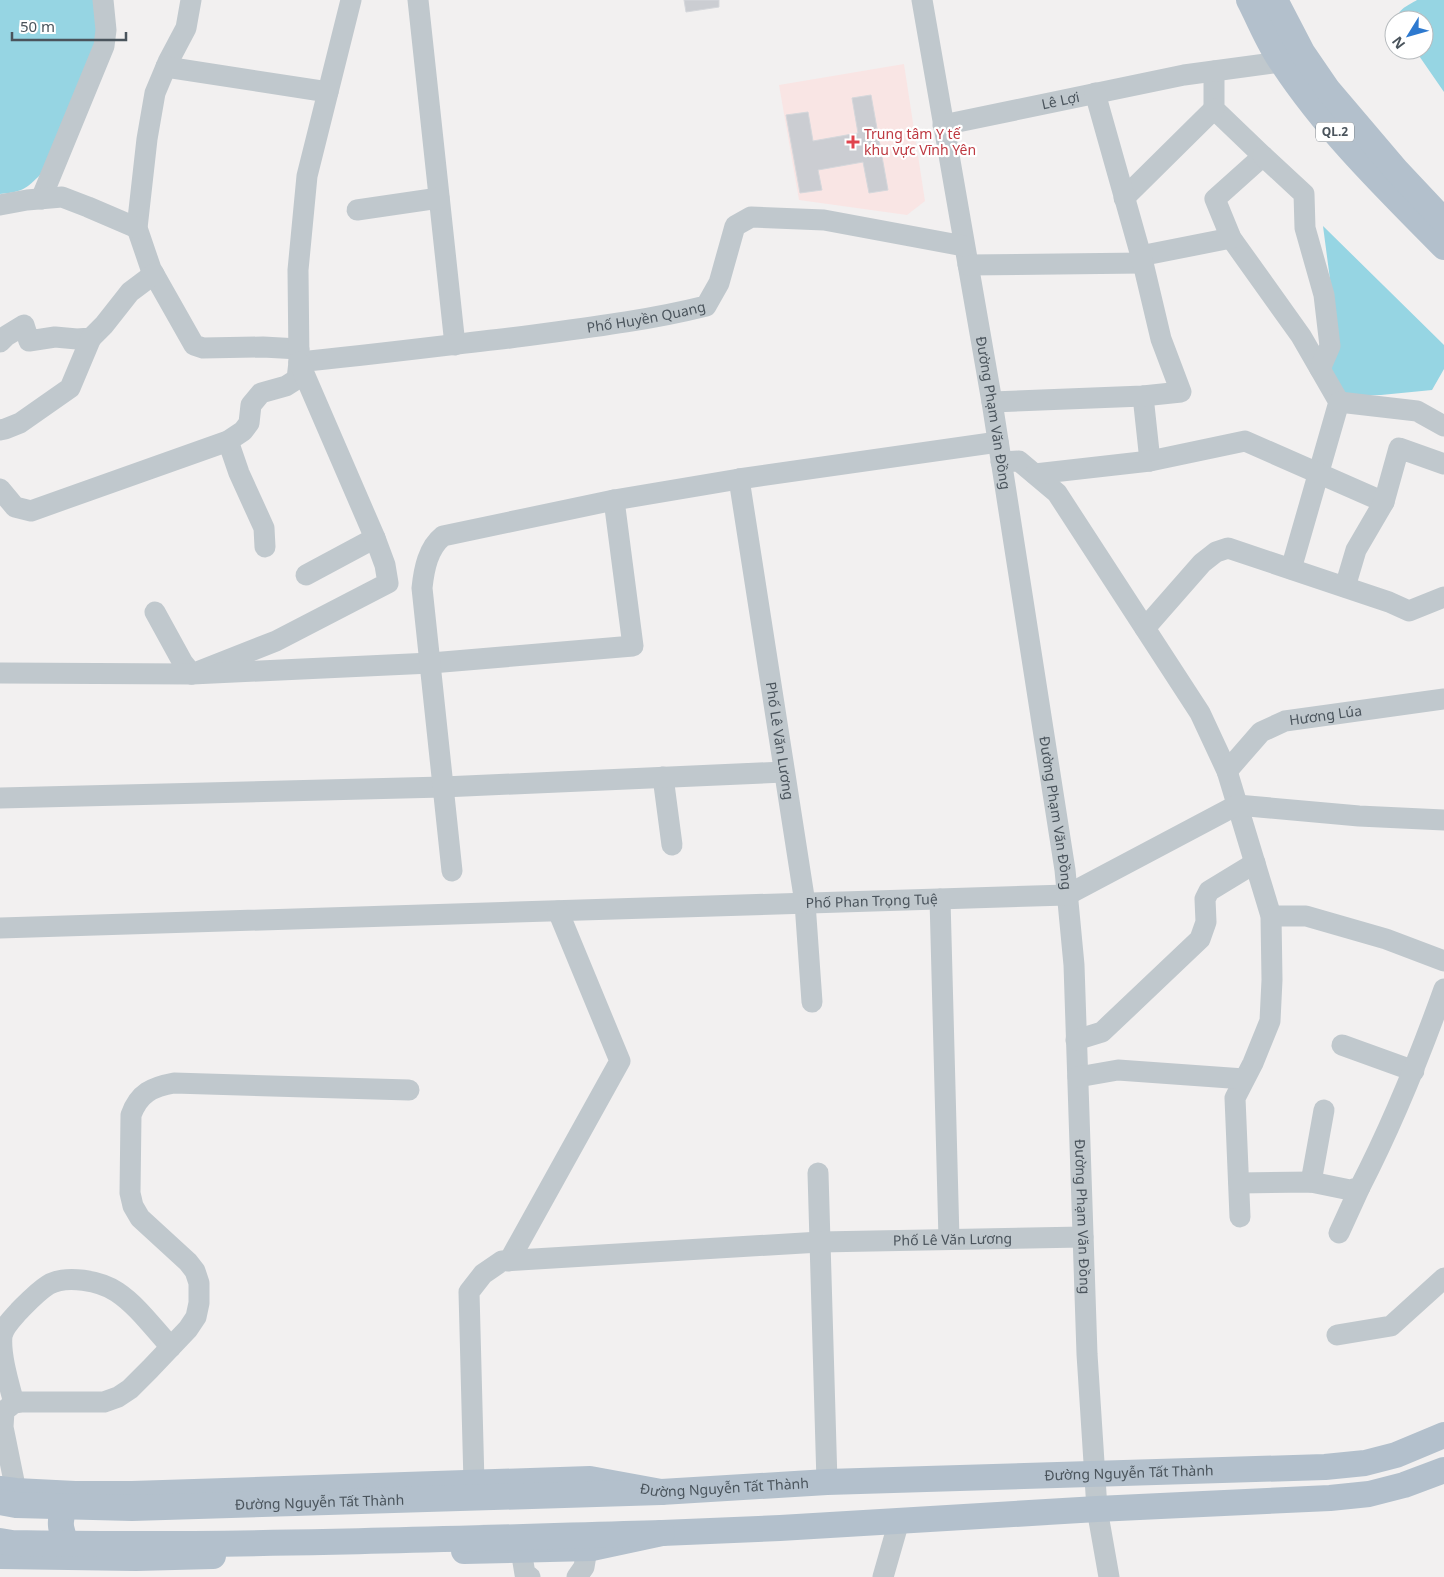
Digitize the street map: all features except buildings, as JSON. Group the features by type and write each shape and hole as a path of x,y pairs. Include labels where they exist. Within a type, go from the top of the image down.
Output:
{"main road":[{"name":"QL.2","path":"1249,0 1291,57 1328,90 1355,124 1444,221"},
{"name":"QL.2","path":"1275,0 1291,57 1314,109 1382,184 1444,247"},
{"name":"Đường Nguyễn Tất Thành","path":"4,1491 16,1506 132,1508 660,1492 827,1482 1281,1469 1365,1462 1396,1455 1444,1435"},
{"path":"1281,1469 1282,1500"},
{"path":"0,1541 12,1543 134,1545 662,1533 1330,1498 1369,1494 1404,1485 1444,1470"},
{"path":"4,1491 74,1494 151,1494 590,1479 660,1492"},
{"path":"74,1494 64,1506 61,1524 63,1537 68,1546 81,1557"},
{"path":"0,1556 136,1558 587,1549 662,1533"},
{"path":"15,1577 22,1566 35,1556"}],"street":[{"path":"40,199 104,46 106,30 103,0"},
{"path":"0,430 20,423 70,388 91,338 104,326 130,292 154,274 137,228 147,139 155,93 186,28 191,0"},
{"path":"0,489 15,508 31,511 228,441 243,431 249,423 251,405 261,393 286,386 296,379 299,355 298,270 307,176 352,0"},
{"path":"418,0 455,344"},
{"path":"922,0 943,126"},
{"name":"Lê Lợi","path":"943,126 1184,75 1291,57"},
{"path":"166,67 328,92"},
{"path":"1124,198 1214,109 1214,71"},
{"path":"992,402 1143,396 1181,392 1161,339 1095,94"},
{"path":"1214,109 1304,194 1305,228 1324,295 1330,346 1320,369"},
{"name":"Đường Phạm Văn Đồng","path":"943,126 992,402 1068,895 1074,965 1083,1237 1097,1509 1108,1577"},
{"path":"1263,156 1215,199 1231,238 1301,336 1339,402 1291,569"},
{"path":"0,205 62,197 88,206 137,228"},
{"path":"357,210 439,198"},
{"name":"Phố Huyền Quang","path":"154,274 194,344 203,348 263,347 299,355 455,344 547,333 672,314 706,306 719,283 735,226 751,217 824,220 966,256"},
{"path":"966,256 1141,260 1231,238"},
{"path":"0,342 24,325 29,340 55,337 91,338"},
{"path":"299,355 375,538 388,583"},
{"path":"1143,396 1150,461"},
{"path":"1339,402 1417,411 1444,426"},
{"path":"228,441 239,473 264,528 265,546"},
{"path":"1035,474 1150,461 1245,441 1384,502"},
{"path":"1345,587 1356,550 1384,502 1399,448 1444,464"},
{"path":"452,871 422,588 424,570 434,545 443,536 614,500 739,480 999,452 1020,461 1057,493 1200,713 1227,771 1271,916 1272,980 1270,1021 1235,1098 1240,1217"},
{"name":"Phố Lê Văn Lương","path":"739,480 805,903 812,1002"},
{"path":"0,673 192,674 431,663 633,646 614,500"},
{"path":"306,575 375,538"},
{"path":"1145,628 1202,563 1216,552 1228,548 1389,602 1409,611 1444,598"},
{"path":"192,674 276,641 388,583 422,588"},
{"path":"155,612 183,664 192,674"},
{"name":"Hương Lúa","path":"1227,771 1261,732 1284,720 1444,699"},
{"path":"0,798 443,788 784,772"},
{"path":"663,777 672,845"},
{"path":"1068,895 1237,805 1359,816 1444,820"},
{"path":"1076,1040 1102,1032 1200,939 1206,922 1205,899 1209,891 1255,863"},
{"name":"Phố Phan Trọng Tuệ","path":"0,928 1068,895"},
{"path":"940,899 949,1239"},
{"path":"474,1483 469,1292 483,1274 502,1261 509,1261 620,1061 558,911"},
{"path":"1271,916 1306,916 1386,939 1444,961"},
{"path":"1340,1233 1414,1071 1444,989"},
{"path":"1342,1045 1414,1071"},
{"path":"1078,1077 1118,1070 1244,1079"},
{"path":"4,1491 4,1411 14,1403 21,1402 104,1402 118,1397 130,1389 188,1329 196,1317 199,1303 195,1271 188,1262 140,1218 133,1206 130,1193 131,1115 135,1104 146,1092 159,1086 174,1083 409,1090"},
{"path":"1311,1182 1324,1110"},
{"path":"818,1174 827,1482"},
{"path":"1239,1183 1311,1182 1350,1190 1360,1187"},
{"name":"Phố Lê Văn Lương","path":"509,1261 820,1242 1083,1237"},
{"path":"1337,1335 1392,1326 1444,1278"},
{"path":"14,1403 1,1349 2,1334 8,1324 32,1298 49,1284 61,1280 86,1280 118,1292 137,1309 170,1347"},
{"path":"883,1577 899,1521"},
{"path":"577,1577 584,1567 587,1549"},
{"path":"521,1550 525,1574 530,1577"}],"shaded area":[{"name":"Trung tâm Y tế khu vực Vĩnh Yên","path":"904,64 925,201 907,215 799,200 779,85"}],"water":[{"path":"0,0 96,0 97,46 41,174 23,189 0,194"},
{"path":"1417,0 1444,0 1444,92 1422,60 1434,60 1434,10 1401,10"},
{"path":"1323,226 1444,345 1444,369 1432,390 1347,396 1324,367 1339,348"}],"place":[{"name":"Trung tâm Y tế khu vực Vĩnh Yên","path":"853,142"}]}
